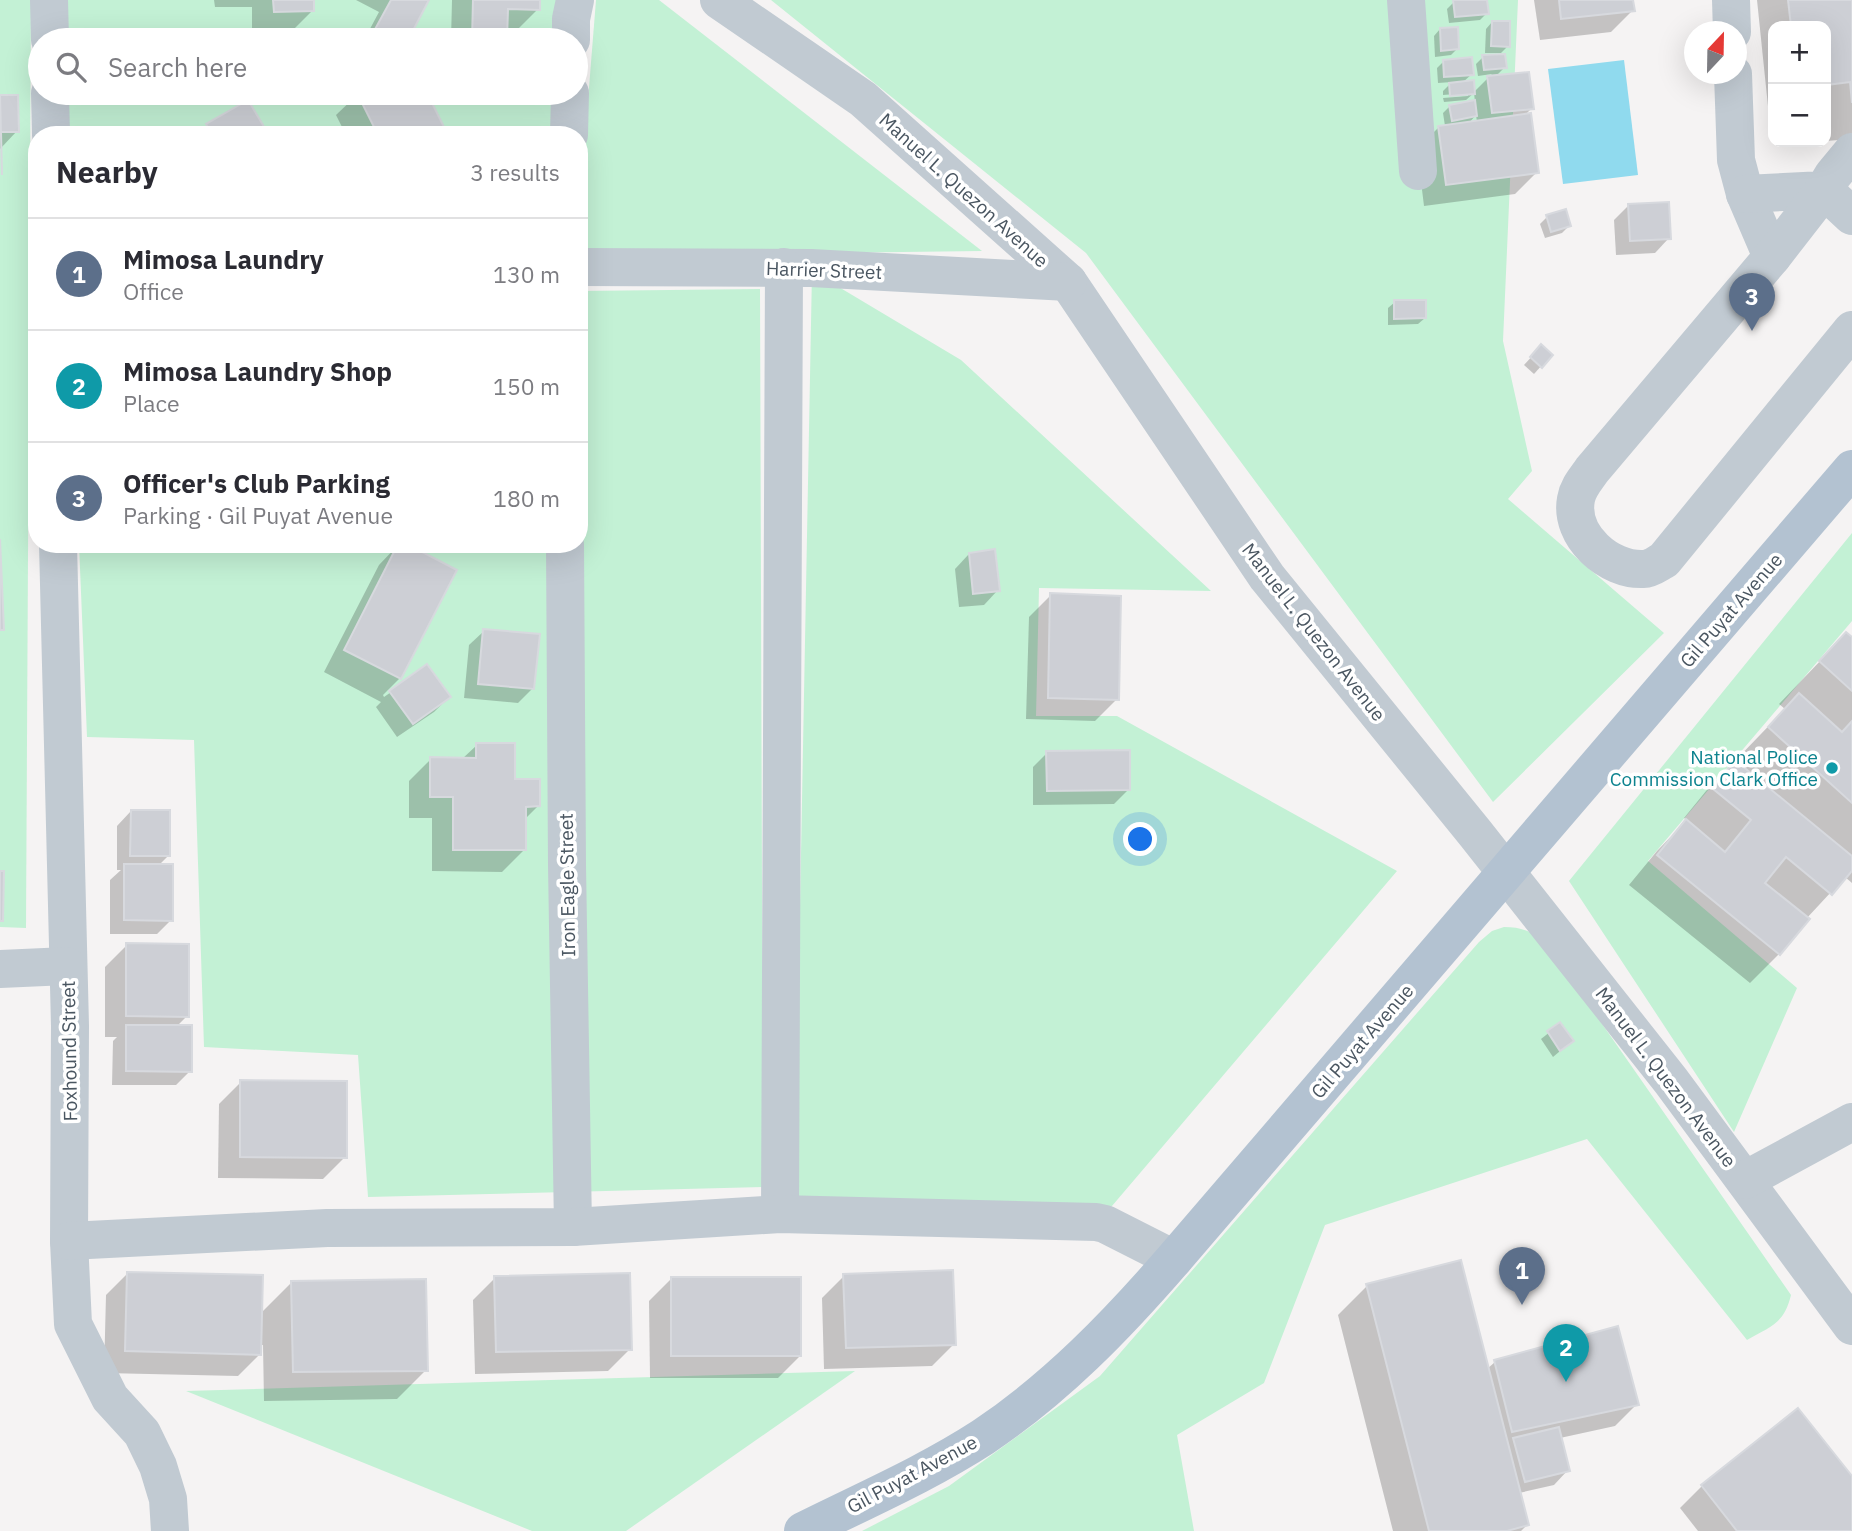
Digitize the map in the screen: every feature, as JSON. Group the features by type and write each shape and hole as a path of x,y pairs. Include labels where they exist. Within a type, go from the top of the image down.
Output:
{"main road":[{"name":"Gil Puyat Avenue","path":"803,1531 937,1465 983,1437 1041,1394 1083,1358 1174,1259 1852,469"}],"street":[{"path":"49,0 50,28"},
{"path":"571,28 575,0"},
{"name":"Manuel L. Quezon Avenue","path":"719,0 863,99 1068,282 1267,577 1671,1081 1852,1326"},
{"path":"1406,0 1418,171"},
{"path":"1731,0 1732,21"},
{"path":"1733,84 1736,160 1745,194 1772,257"},
{"path":"50,105 51,126"},
{"path":"569,126 570,105"},
{"path":"1745,194 1841,173"},
{"path":"1841,173 1852,216"},
{"path":"1841,173 1580,486 1576,500 1576,521 1591,544 1608,561 1630,568 1647,569 1664,560 1852,330"},
{"name":"Harrier Street","path":"588,267 784,267 1068,282"},
{"path":"780,1214 784,267"},
{"name":"Foxhound Street","path":"58,553 70,1026 69,1241 73,1324 110,1398 142,1433 158,1466 169,1499 170,1531"},
{"name":"Iron Eagle Street","path":"565,553 566,865 573,1227"},
{"path":"0,969 67,966"},
{"path":"1745,1180 1852,1122"},
{"path":"69,1241 327,1228 573,1227 780,1214 1096,1222 1174,1259"}],"green space":[{"path":"0,0 31,0 31,28 28,28 28,105 30,105 30,126 28,126 26,928 0,927"},
{"path":"51,0 557,0 558,28 50,28"},
{"path":"596,0 659,0 982,251 588,256 588,100"},
{"path":"771,0 1518,0 1503,341 1532,471 1508,499 1664,633 1493,802 1086,253"},
{"path":"48,105 559,105 560,126 47,126"},
{"path":"812,271 961,360 1211,591 1039,588 1036,716 1117,716 1397,871 1089,1233 794,1225"},
{"path":"760,289 763,1187 368,1197 358,1055 204,1047 194,740 87,737 79,553 588,553 588,291"},
{"path":"1852,533 1852,621 1648,861 1797,988 1734,1132 1569,881"},
{"path":"1504,927 1526,930 1545,942 1791,1295 1785,1312 1775,1323 1747,1340 1587,1139 1325,1225 1264,1383 1177,1435 1194,1531 862,1531 949,1486 1100,1376 1479,942 1492,931"},
{"path":"855,1371 626,1531 532,1531 186,1391"}],"water":[{"path":"1624,60 1638,175 1563,184 1548,69"}],"building":[{"path":"273,0 314,0 314,11 274,12"},
{"path":"391,0 429,0 414,28 376,28"},
{"path":"473,0 540,0 540,10 508,9 507,28 472,28"},
{"path":"1453,0 1487,0 1489,14 1455,17"},
{"path":"1559,0 1633,0 1635,11 1561,19"},
{"path":"1788,0 1852,0 1852,103 1850,82 1831,84 1831,21 1790,21"},
{"path":"1492,21 1510,21 1510,47 1491,46"},
{"path":"1458,27 1459,49 1441,51 1440,28"},
{"path":"1505,54 1507,68 1484,70 1482,55"},
{"path":"1472,57 1474,75 1444,77 1443,60"},
{"path":"1529,72 1534,109 1492,113 1487,76"},
{"path":"1474,80 1475,94 1450,96 1449,83"},
{"path":"0,95 18,95 19,132 1,132 2,175"},
{"path":"1475,100 1477,116 1452,121 1449,105"},
{"path":"239,105 251,105 264,126 207,126 206,124"},
{"path":"363,105 433,105 444,126 374,126"},
{"path":"1531,113 1539,173 1446,185 1438,126"},
{"path":"1669,202 1671,239 1630,241 1628,204"},
{"path":"1566,209 1571,226 1551,232 1546,215"},
{"path":"1394,300 1426,300 1426,318 1394,319"},
{"path":"1541,344 1553,355 1542,368 1530,357"},
{"path":"0,539 4,630 0,630"},
{"path":"995,549 1000,591 973,594 969,553"},
{"path":"393,553 424,553 457,570 401,679 344,650"},
{"path":"1050,593 1121,596 1119,700 1048,698"},
{"path":"483,629 540,634 534,689 478,684"},
{"path":"1846,632 1852,637 1852,691 1819,661"},
{"path":"427,664 451,697 413,724 389,691"},
{"name":"National Police Commission Clark Office","path":"1799,693 1842,732 1852,721 1852,803 1768,727"},
{"path":"476,743 515,743 515,779 540,779 540,806 526,807 526,850 453,850 453,797 430,797 430,757 476,758"},
{"path":"1130,750 1130,790 1047,791 1046,751"},
{"path":"1735,760 1852,856 1852,871 1832,895 1786,857 1765,883 1810,919 1780,955 1657,855 1686,819 1725,852 1751,820 1712,788"},
{"path":"131,810 170,810 170,856 130,856"},
{"path":"124,864 173,864 173,921 124,920"},
{"path":"0,871 4,871 3,921 0,921"},
{"path":"126,943 189,944 189,1017 126,1016"},
{"path":"1560,1022 1574,1041 1560,1051 1547,1031"},
{"path":"126,1025 192,1025 192,1072 126,1071"},
{"path":"240,1080 347,1081 347,1158 240,1157"},
{"path":"1461,1260 1529,1525 1507,1531 1429,1531 1366,1284"},
{"path":"953,1270 956,1345 846,1348 843,1274"},
{"path":"127,1272 263,1275 261,1355 125,1351"},
{"path":"630,1273 632,1350 496,1352 494,1276"},
{"path":"671,1277 801,1277 801,1356 671,1356"},
{"path":"426,1279 428,1371 293,1372 291,1281"},
{"path":"1618,1326 1639,1405 1512,1432 1494,1360"},
{"path":"1798,1408 1852,1476 1852,1531 1737,1531 1701,1485"},
{"path":"1559,1427 1570,1471 1525,1482 1513,1438"}],"place":[{"name":"Officer's Club Parking","path":"1752,331"},
{"name":"National Police Commission Clark Office","path":"1832,768"},
{"name":"Mimosa Laundry","path":"1522,1305"},
{"name":"Mimosa Laundry Shop","path":"1566,1382"}]}
